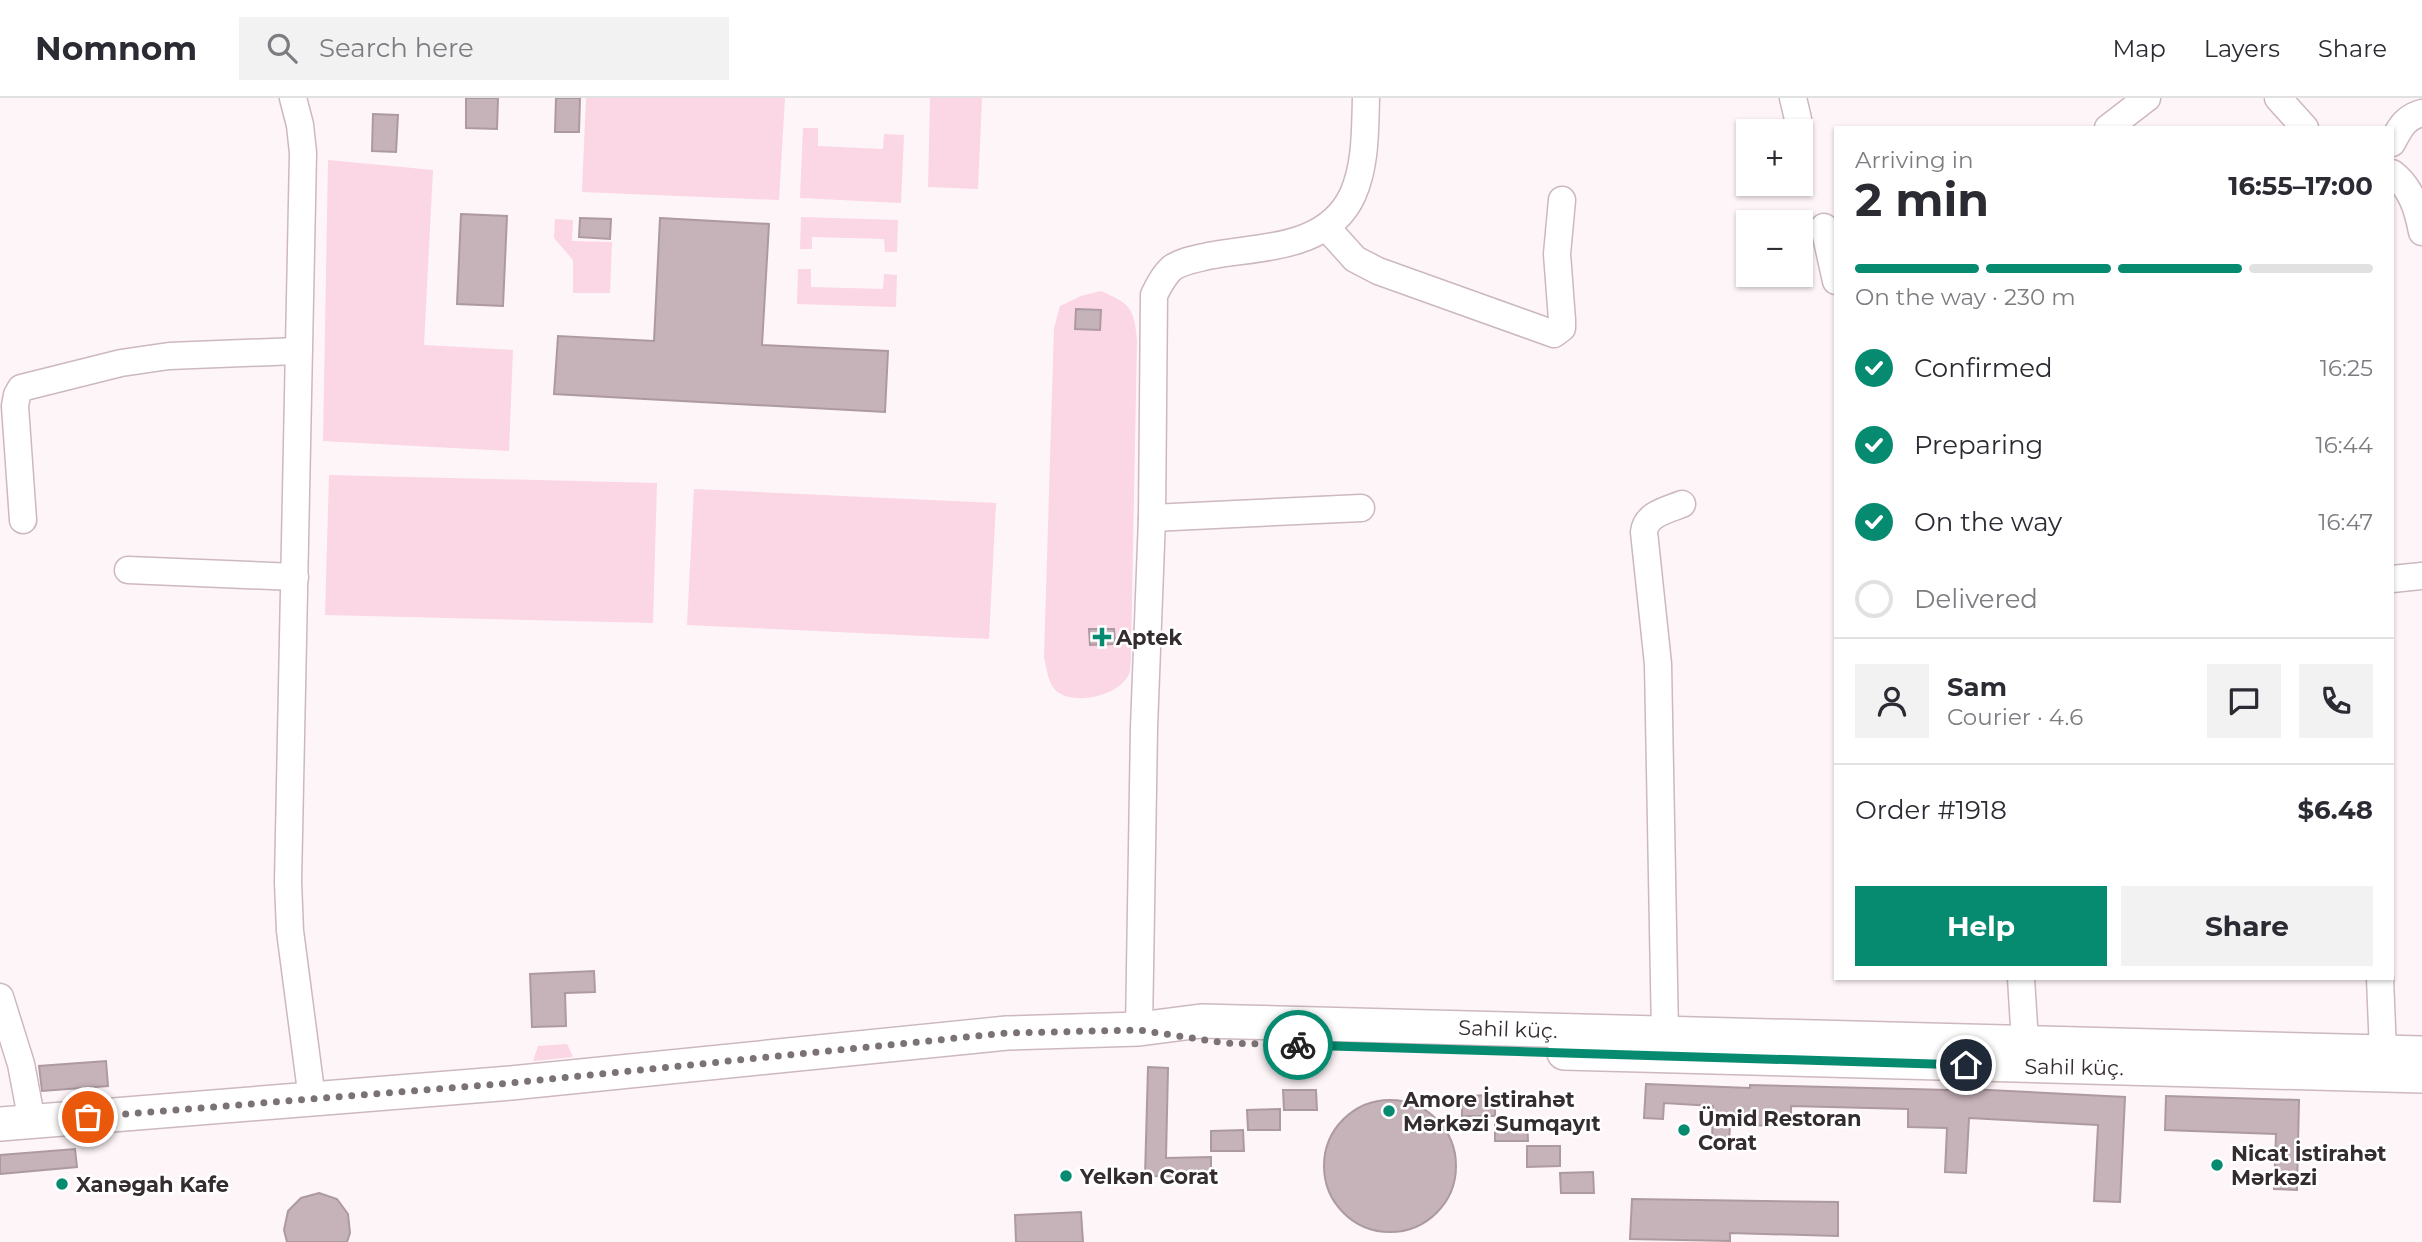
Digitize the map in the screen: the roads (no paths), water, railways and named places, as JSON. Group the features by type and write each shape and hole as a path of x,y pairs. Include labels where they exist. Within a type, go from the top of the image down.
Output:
{"main road":[{"name":"Sahil küç.","path":"16,1123 511,1083 1007,1033 1139,1030 1201,1021 2422,1052"},
{"name":"Sahil küç.","path":"1139,1030 1225,1043 1800,1061 2422,1076"}],"street":[{"path":"293,98 303,153 288,905 312,1099"},
{"path":"1139,1030 1144,742 1152,518 1154,295 1171,269 1181,263 1223,253 1294,242 1327,228 1354,193 1360,173 1366,98"},
{"path":"2111,126 2147,98"},
{"path":"2278,98 2303,126"},
{"path":"2394,140 2409,117 2422,113"},
{"path":"2394,175 2407,188 2415,203 2422,232"},
{"path":"1327,228 1355,259 1378,271 1554,334 1562,328 1557,254 1562,200"},
{"path":"1824,227 1834,272"},
{"path":"23,520 15,406 17,395 22,388 121,363 169,356 298,351"},
{"path":"1665,1034 1658,664 1644,532 1645,524 1651,517 1682,504"},
{"path":"1152,518 1361,508"},
{"path":"128,570 295,577"},
{"path":"2394,579 2422,576"},
{"path":"2021,980 2025,1042"},
{"path":"2380,980 2383,1052"},
{"path":"0,996 21,1064 16,1123"}],"place":[{"name":"Aptek","path":"1102,637"},
{"name":"Amore İstirahət Mərkəzi Sumqayıt","path":"1389,1111"},
{"name":"Ümid Restoran Corat","path":"1684,1130"},
{"name":"Nicat İstirahət Mərkəzi","path":"2217,1165"},
{"name":"Yelkən Corat","path":"1066,1176"},
{"name":"Xanəgah Kafe","path":"62,1184"}]}
